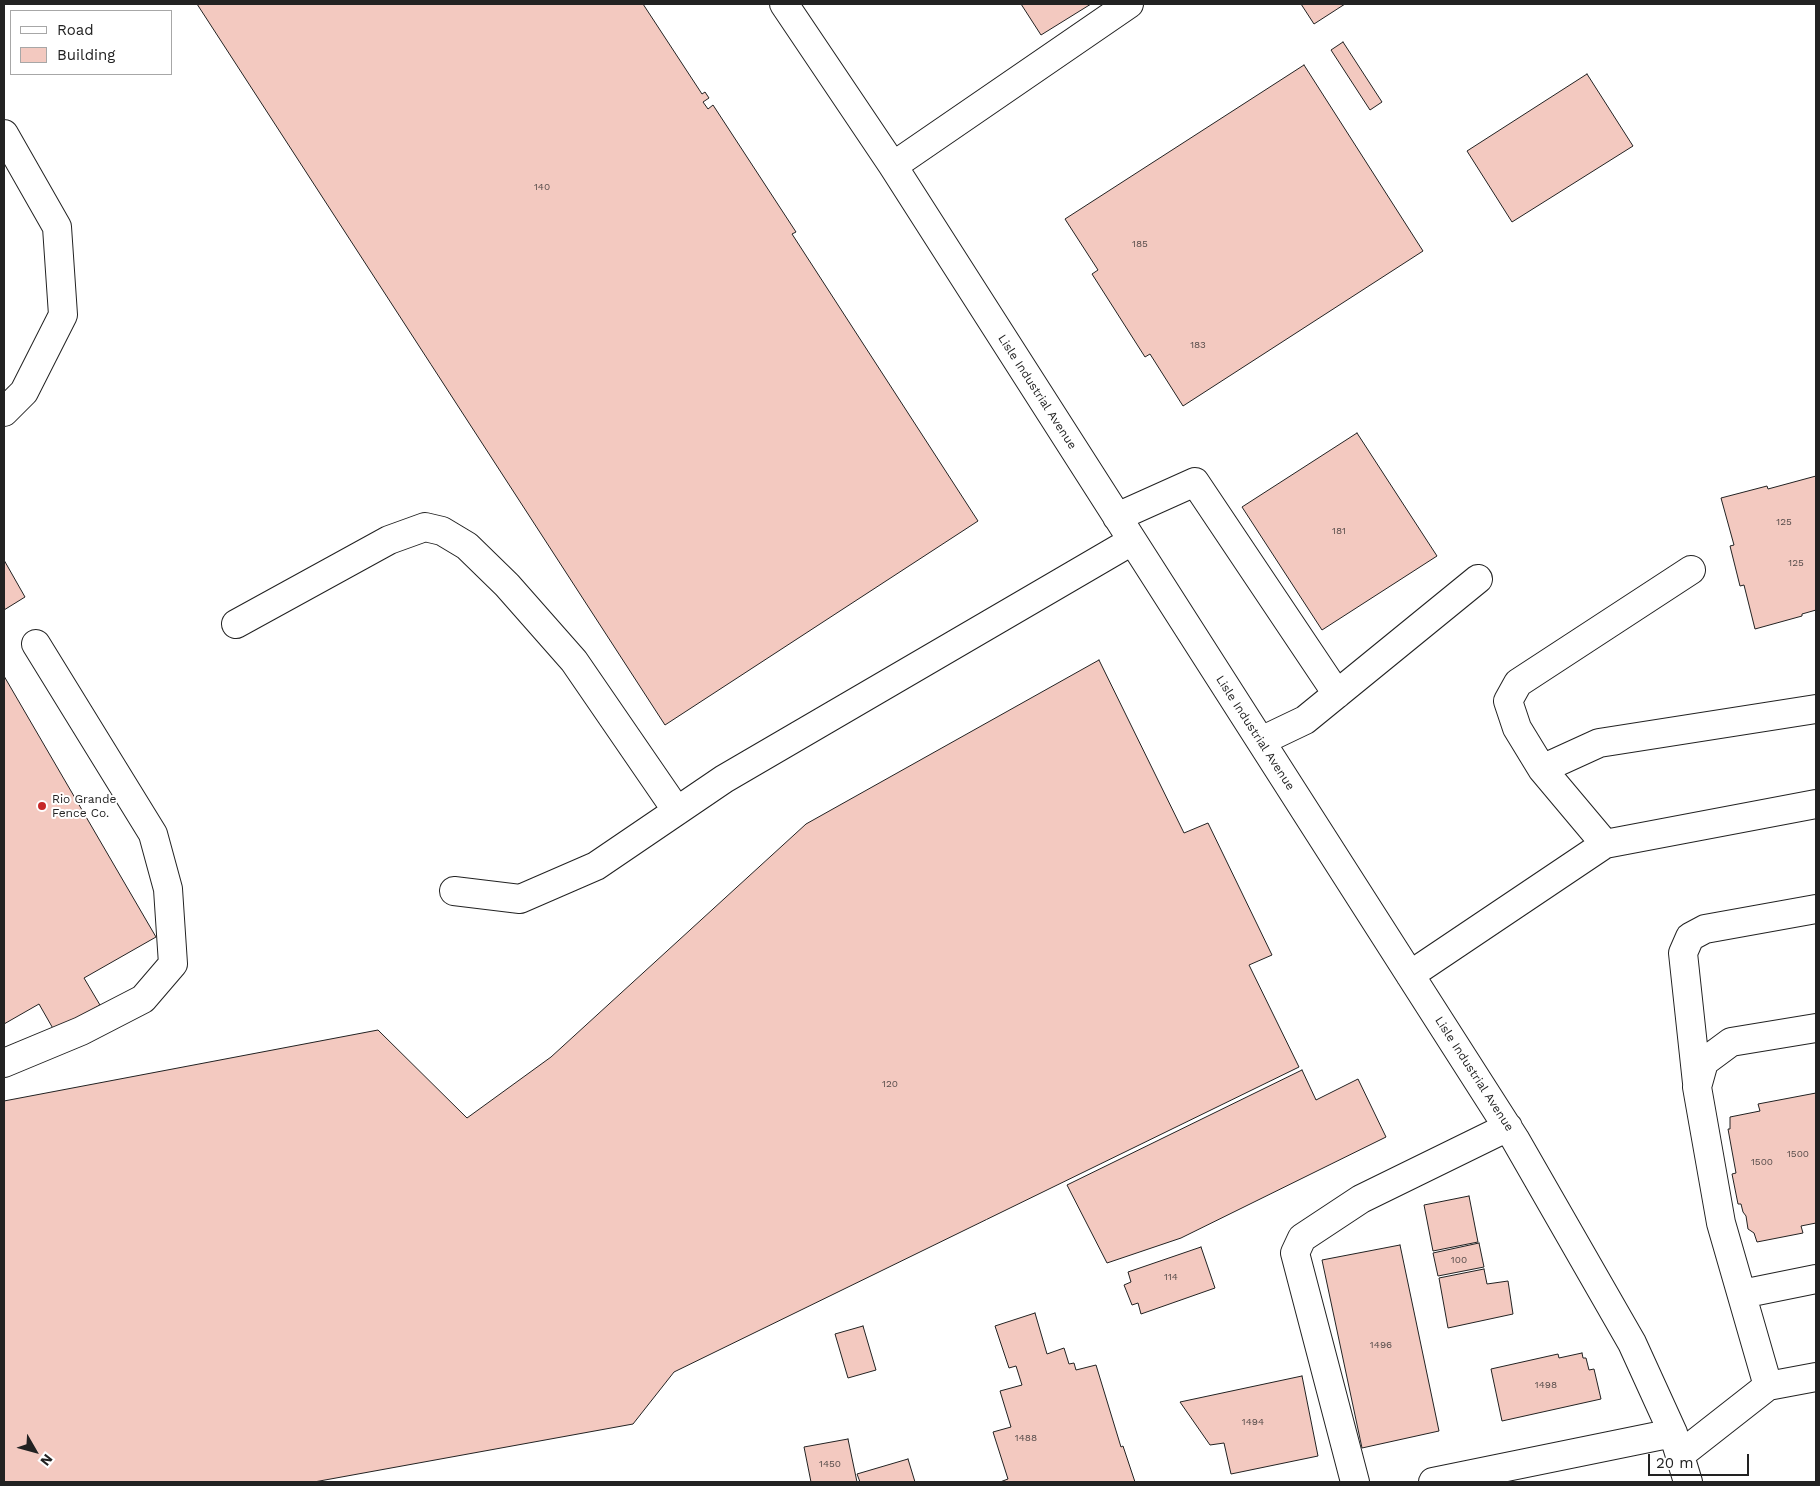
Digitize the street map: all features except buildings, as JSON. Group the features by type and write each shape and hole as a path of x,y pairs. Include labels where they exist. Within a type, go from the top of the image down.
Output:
{"street":[{"name":"Lisle Industrial Avenue","path":"784,4 893,166 1508,1127 1632,1343 1676,1444 1688,1482"},
{"path":"893,166 1129,4"},
{"path":"4,134 57,227 62,315 24,392 4,412"},
{"path":"1117,517 1195,482 1337,694"},
{"path":"236,624 389,540 425,527 442,531 467,546 507,585 574,661 677,810"},
{"path":"454,891 520,899 596,866 724,778 1132,541"},
{"path":"1605,844 1542,769 1517,728 1508,701 1518,683 1690,570"},
{"path":"1261,741 1305,720 1478,578"},
{"path":"4,1063 81,1031 143,999 173,964 168,889 153,834 36,644"},
{"path":"1542,769 1599,743 1816,709"},
{"path":"1410,975 1605,844 1816,804"},
{"path":"1768,1386 1721,1223 1697,1087 1683,953 1690,937 1704,929 1816,909"},
{"path":"1697,1087 1704,1062 1731,1042 1816,1028"},
{"path":"1355,1482 1295,1253 1302,1238 1361,1199 1508,1127"},
{"path":"1742,1294 1816,1279"},
{"path":"1433,1482 1676,1444 1768,1386 1816,1377"}],"place":[{"name":"Rio Grande Fence Co.","path":"42,806"}]}
